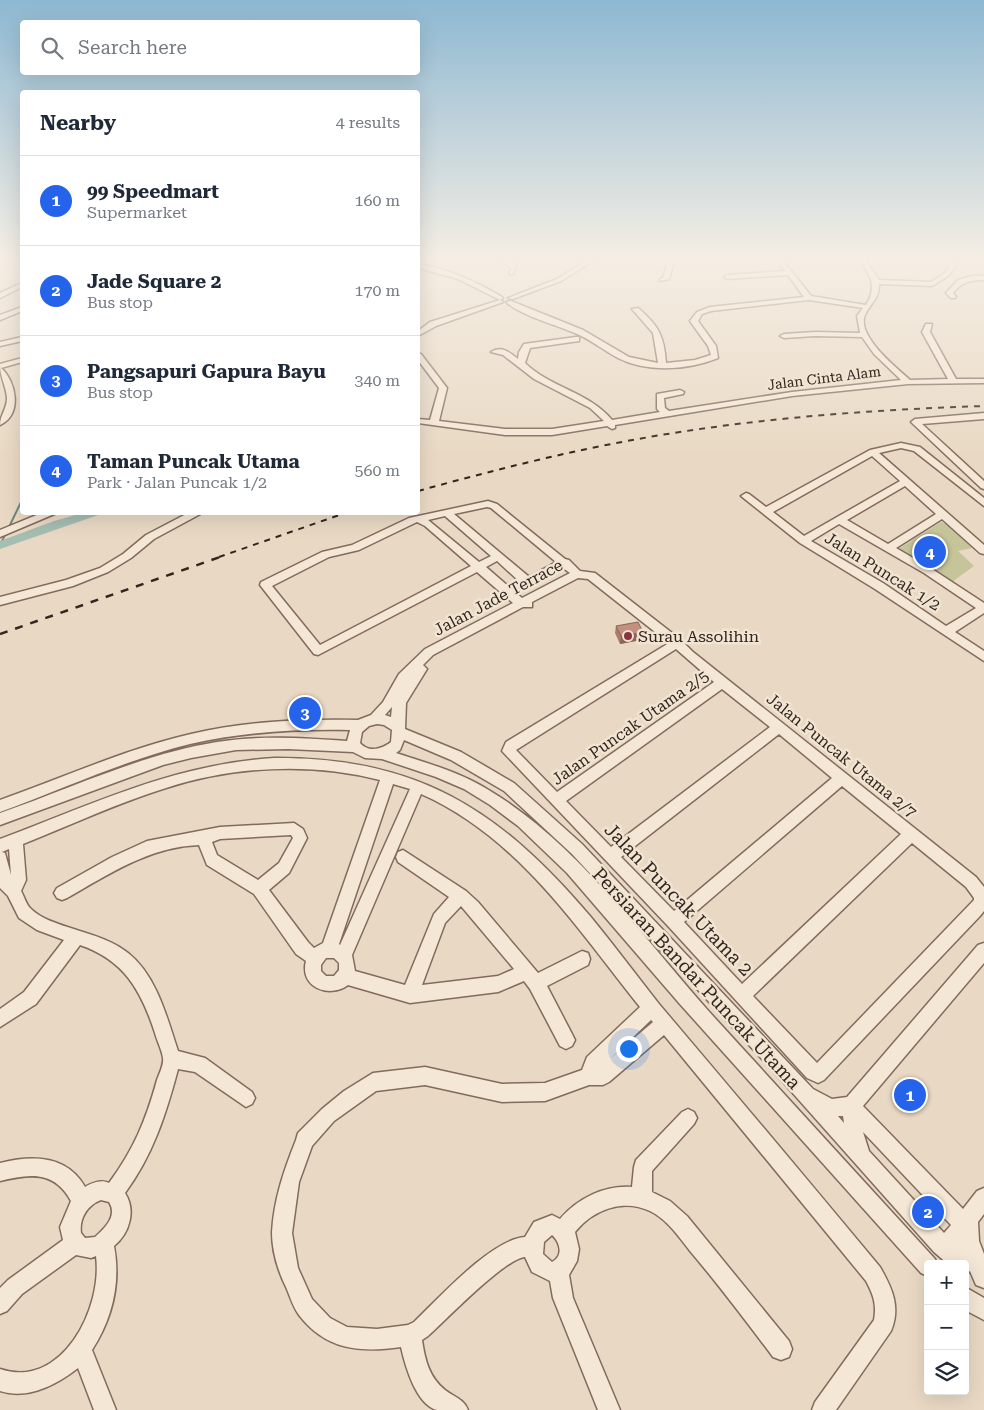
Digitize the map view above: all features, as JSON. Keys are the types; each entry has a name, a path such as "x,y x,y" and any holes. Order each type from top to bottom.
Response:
{"street":[{"path":"420,333 432,324"},
{"path":"558,324 582,333 628,360 662,364 704,362 715,356 715,348 697,329 695,324"},
{"path":"653,324 658,333 662,364"},
{"path":"860,324 863,335 908,382"},
{"path":"929,326 926,332 954,382"},
{"path":"784,336 814,334 863,335"},
{"path":"0,344 20,339"},
{"path":"521,364 523,352 527,346 576,340"},
{"path":"495,352 510,354 513,360 540,379 593,406 611,424"},
{"path":"420,359 442,388 434,423"},
{"path":"0,366 20,361"},
{"path":"0,370 7,380 11,396 11,406 5,418 0,422"},
{"name":"Jalan Cinta Alam","path":"420,421 505,432 543,432 656,418 668,414 792,394 908,382 984,381"},
{"path":"748,395 783,387 792,394"},
{"path":"668,414 661,409 660,396 680,392"},
{"path":"0,407 11,406"},
{"path":"984,416 915,422 984,486"},
{"name":"Jalan Cinta Alam","path":"420,426 511,437 554,436 611,424"},
{"path":"767,512 884,447 912,446 984,503"},
{"path":"873,452 984,551"},
{"path":"804,541 906,482"},
{"name":"Jalan Puncak 1/2","path":"746,496 804,541 879,586 984,657"},
{"path":"497,556 318,651 265,585 326,554 355,548 418,519 491,504 577,574"},
{"path":"447,513 521,577 529,581 564,562"},
{"path":"888,548 943,514"},
{"path":"0,534 47,515"},
{"path":"0,600 69,583 104,570 127,556 150,537 193,515"},
{"path":"418,519 429,524 478,567 518,608"},
{"path":"839,520 984,608 947,631"},
{"name":"Jalan Jade Terrace","path":"398,730 398,707 403,694 424,666 436,657 577,574 591,576 675,644"},
{"name":"Jalan Jade Terrace","path":"374,720 387,705 403,677 429,652 518,608 532,604 574,581 585,579 597,586 675,644"},
{"name":"Jalan Puncak Utama 2/7","path":"675,644 971,882 982,896 981,904 976,911 818,1074"},
{"name":"Jalan Puncak Utama 2","path":"675,644 511,746 509,748 510,753 611,856 814,1072 818,1074"},
{"name":"Jalan Puncak Utama 2/5","path":"556,800 724,682"},
{"path":"0,806 106,765 166,745 220,733 290,724 361,725 374,720 388,721 398,730 398,742 394,747 382,754 367,755 356,747 264,743 219,747 169,758 119,774 0,819"},
{"path":"356,747 354,736 361,725"},
{"path":"611,856 779,727"},
{"name":"Persiaran Bandar Puncak Utama","path":"398,730 456,756 488,773 535,810 612,885 780,1066 941,1246 960,1260"},
{"name":"Persiaran Bandar Puncak Utama","path":"382,754 444,774 476,788 529,826 598,894 684,996 924,1262"},
{"path":"0,846 146,787 226,768 295,762 338,766 418,786 479,821 522,854 564,897 652,1007 873,1274 882,1292 887,1309 884,1324 823,1410"},
{"path":"330,955 388,778"},
{"path":"673,921 842,778"},
{"path":"203,838 212,860 259,889 302,948 330,955 348,965 344,976 330,985 319,982 313,974 313,964 330,955 418,786"},
{"path":"62,893 117,862 147,848 220,833 294,829 298,832 300,838 284,868 259,889"},
{"path":"742,995 911,834"},
{"path":"13,891 19,880 16,840"},
{"path":"402,857 460,896 473,907 531,978 566,1040"},
{"path":"0,858 6,884 13,891 24,913 42,925 100,944 123,959 143,983 156,1008 172,1059 154,1123 129,1172 114,1192"},
{"path":"410,995 439,920 460,896"},
{"path":"0,1019 30,998 76,937"},
{"path":"780,1066 816,1101 831,1108 850,1106 984,951"},
{"path":"344,976 410,995 531,978 582,959"},
{"path":"589,1076 593,1063 652,1007"},
{"path":"532,1247 516,1248 494,1262 421,1329 410,1335 377,1340 345,1337 323,1325 305,1306 288,1269 282,1232 289,1182 305,1140 328,1115 350,1097 373,1082 424,1076 502,1093 545,1092 589,1076 603,1076 666,1023"},
{"path":"172,1059 199,1064 246,1098"},
{"path":"850,1106 854,1142 882,1181"},
{"path":"850,1106 958,1218 968,1222"},
{"path":"643,1198 641,1184 643,1167 688,1118"},
{"path":"0,1172 26,1166 48,1168 64,1174 76,1188 82,1202"},
{"path":"104,1190 114,1192 120,1199 122,1210 120,1222 104,1244 93,1248 83,1248 75,1243 71,1235 71,1224 75,1212 82,1202 92,1193 104,1190"},
{"path":"562,1231 572,1219 590,1204 610,1198 629,1196 643,1198 659,1205 679,1223 781,1349"},
{"path":"941,1246 948,1244 983,1202"},
{"path":"968,1222 969,1241 983,1279"},
{"path":"552,1225 562,1231 570,1245 568,1261 558,1271 552,1272 540,1267 533,1254 532,1247 541,1229 552,1225"},
{"path":"0,1304 15,1287 75,1243"},
{"path":"0,1380 14,1385 49,1375 67,1363 81,1349 101,1311 107,1266 104,1244"},
{"name":"Persiaran Bandar Puncak Utama","path":"969,1267 983,1279"},
{"path":"558,1271 563,1298 609,1410"},
{"path":"969,1300 984,1310"},
{"path":"410,1335 415,1365 428,1390 457,1410"},
{"path":"81,1349 105,1410"}],"green space":[{"path":"941,522 948,525 972,548 958,551 974,566 952,582 902,552 900,548"}],"building":[{"path":"638,622 643,632 621,636 616,626"}],"waterway":[{"path":"9,527 20,504"},
{"path":"0,545 58,524 90,515"},
{"path":"0,545 5,535"}],"railway":[{"path":"420,490 548,458 671,433 760,421 849,413 984,406"},
{"path":"219,557 339,515"},
{"path":"0,634 223,556"}],"place":[{"name":"Taman Puncak Utama","path":"930,552"},
{"name":"Surau Assolihin","path":"628,636"},
{"name":"Pangsapuri Gapura Bayu","path":"305,713"},
{"name":"99 Speedmart","path":"910,1095"},
{"name":"Jade Square 2","path":"928,1212"}]}
